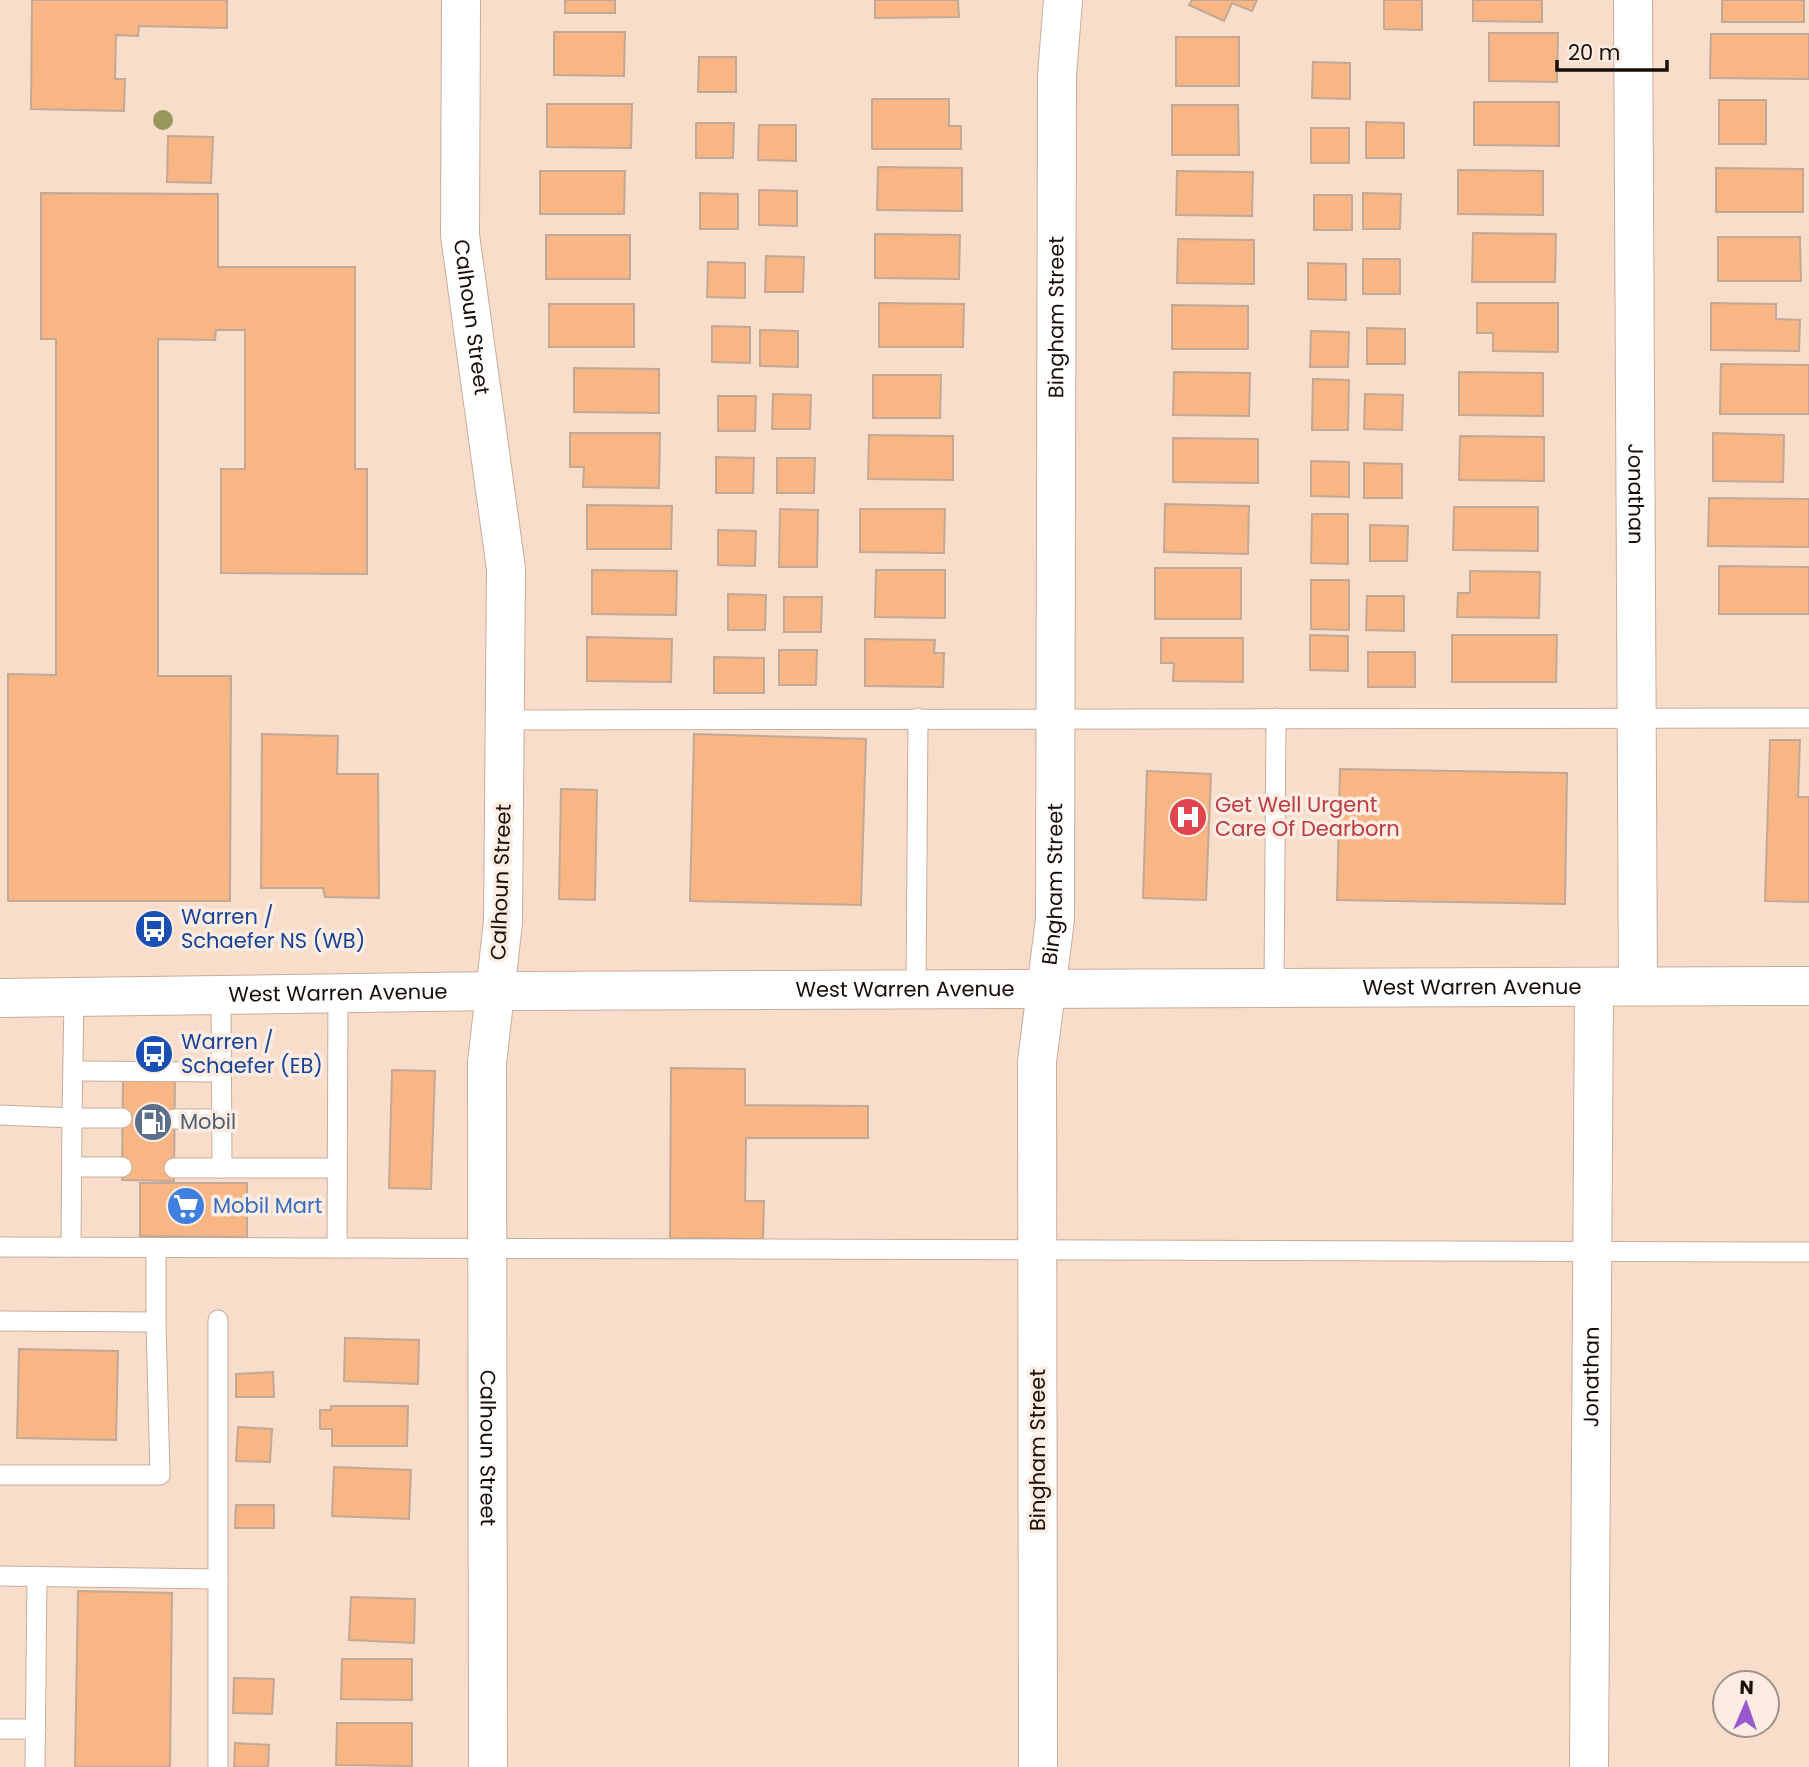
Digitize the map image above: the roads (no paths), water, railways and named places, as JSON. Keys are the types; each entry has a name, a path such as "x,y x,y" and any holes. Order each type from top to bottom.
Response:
{"street":[{"name":"Calhoun Street","path":"461,0 460,235 506,569 503,922 487,1063 488,1767"},
{"name":"Bingham Street","path":"1038,1767 1037,1062 1055,919 1057,90 1063,0"},
{"name":"Jonathan","path":"1633,0 1638,986"},
{"name":"West Warren Avenue","path":"0,998 495,991 1809,986"},
{"name":"Jonathan","path":"1589,1767 1594,987"}],"lane":[{"path":"916,991 918,718"},
{"path":"1274,989 1276,718"},
{"path":"505,720 1809,718"},
{"path":"337,1248 338,994"},
{"path":"221,995 222,1168"},
{"path":"71,1247 74,998"},
{"path":"73,1071 222,1072"},
{"path":"0,1115 122,1118"},
{"path":"174,1119 222,1119"},
{"path":"72,1167 122,1167"},
{"path":"174,1168 337,1168"},
{"path":"0,1247 1037,1252 1809,1252"},
{"path":"0,1475 160,1475 156,1248"},
{"path":"218,1320 218,1767"},
{"path":"0,1321 156,1322"},
{"path":"0,1576 218,1579"},
{"path":"35,1767 37,1576"},
{"path":"0,1729 36,1728"}],"place":[{"name":"Get Well Urgent Care Of Dearborn","path":"1188,817"},
{"name":"Warren / Schaefer NS (WB)","path":"154,929"},
{"name":"Warren / Schaefer (EB)","path":"154,1054"},
{"name":"Mobil","path":"153,1122"},
{"name":"Mobil Mart","path":"186,1206"}]}
